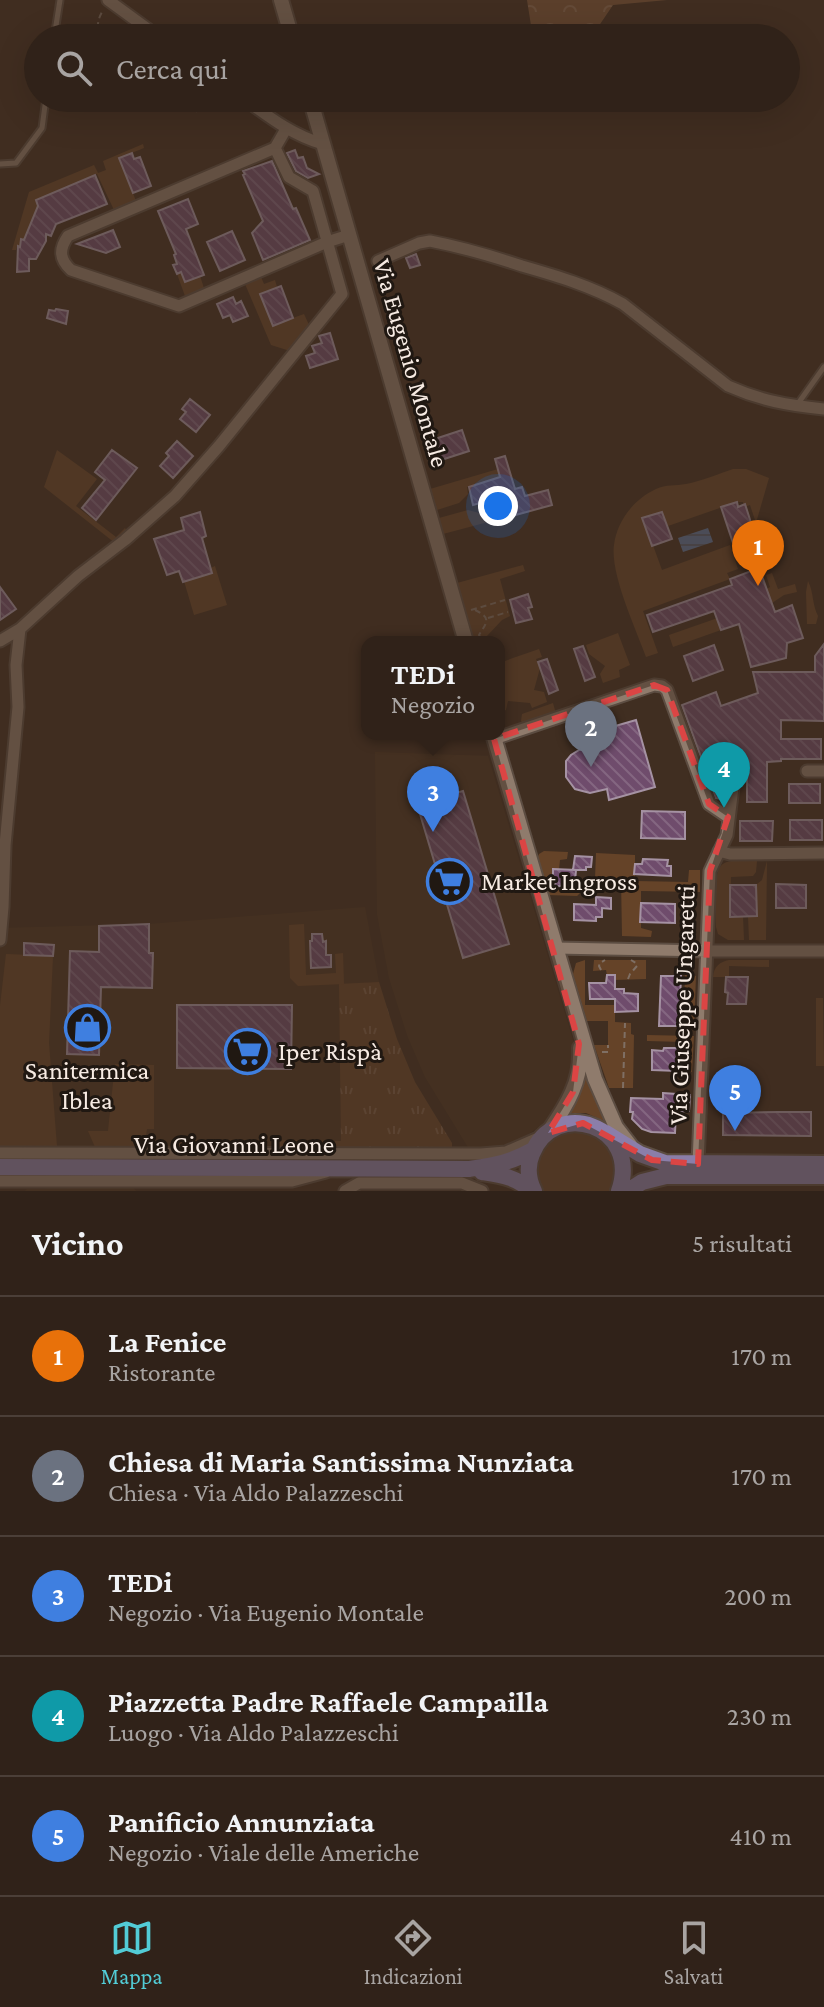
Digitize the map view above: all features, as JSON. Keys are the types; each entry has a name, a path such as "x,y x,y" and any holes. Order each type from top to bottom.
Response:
{"main road":[{"path":"281,0 288,24"},
{"name":"Via Eugenio Montale","path":"314,112 473,636"},
{"path":"495,740 577,1024 620,1142 624,1167 619,1191"},
{"path":"532,1191 529,1162 533,1150 567,1102 578,1074 577,1024"},
{"path":"546,1134 559,1126 583,1123 596,1127 652,1160 665,1163 824,1164"},
{"path":"469,1169 503,1164 533,1150"},
{"name":"Via Giovanni Leone","path":"0,1167 469,1169"},
{"path":"469,1169 509,1177 532,1191"},
{"path":"628,1191 642,1182 666,1176 824,1176"}],"street":[{"path":"109,1 141,24"},
{"path":"262,112 286,129 323,144"},
{"path":"286,129 275,148 68,236 62,244 60,255 63,263 71,270 179,306 349,235"},
{"path":"0,641 20,629 78,576 175,496 342,294 313,191 289,177 275,148"},
{"path":"378,261 430,241 578,283 623,304 728,386 775,403 824,409"},
{"path":"0,940 18,707 16,665 20,629"},
{"path":"505,733 654,685 662,686 667,690 709,804 728,817"},
{"path":"807,771 824,771"},
{"name":"Via Giuseppe Ungaretti","path":"698,1164 710,871 727,835 733,787"},
{"path":"719,851 730,854 824,853"},
{"path":"555,948 824,951"},
{"path":"0,1153 481,1154 506,1152 546,1134"},
{"path":"0,1181 292,1181 338,1168"},
{"path":"345,1191 359,1183 462,1183 482,1191"}],"lane":[{"path":"56,24 60,0"},
{"path":"0,164 16,163 42,128 44,112"},
{"path":"797,406 824,367"}],"path":[{"path":"98,24 109,1"},
{"path":"466,612 505,600"},
{"path":"474,610 486,618 478,636"},
{"path":"486,618 508,612"},
{"path":"601,970 600,963 606,960"},
{"path":"628,979 637,966 630,960"},
{"path":"684,1011 695,1011"},
{"path":"623,1088 625,1023"},
{"path":"625,1029 631,1029"},
{"path":"596,1052 608,1052 608,1045"}],"highlighted area":[{"path":"654,685 667,690 709,804 728,817 710,871 698,1164 652,1160 583,1123 548,1133 573,1092 579,1044 494,739"}],"shaded area":[{"path":"375,752 488,756 575,1053 569,1084 555,1111 519,1141 491,1148 469,1149 425,1077 407,1035 389,978 377,914"},
{"path":"365,907 379,982 339,985 341,1147 0,1147 0,928 149,924"},
{"path":"133,1187 136,1191 25,1191 27,1189"}],"green space":[{"path":"527,0 667,0 613,5 600,24 531,24"},
{"path":"143,144 144,148 119,158 136,201 114,210 97,174 36,200 43,219 34,215 20,247 12,250 29,192 94,165 98,173 106,170 103,161"},
{"path":"181,272 185,282 200,276 204,288 185,296 177,274"},
{"path":"261,277 264,284 275,280 277,287 260,294 273,325 304,314 310,327 290,351 271,345 245,284"},
{"path":"57,450 97,479 76,506 116,537 125,528 127,532 115,543 44,487"},
{"path":"498,469 507,501 497,504 489,481 467,487 468,494 459,503 437,510 430,489"},
{"path":"733,469 746,469 769,478 756,523 750,505 744,507 743,502 668,526 662,512 643,518 662,570 730,545 738,569 727,573 730,579 643,611 658,653 646,657 616,571 614,545 623,519 634,505 656,489 692,483"},
{"path":"468,510 487,515 492,521 443,534 439,518"},
{"path":"753,529 767,559 742,567 735,544 746,538 744,532"},
{"path":"523,565 525,571 500,579 510,616 487,636 473,636 457,583"},
{"path":"215,566 227,605 194,615 184,581"},
{"path":"772,573 778,589 795,584 797,592 784,595 772,603 766,575"},
{"path":"808,581 818,616 816,624 807,624"},
{"path":"732,613 720,625 721,630 673,647 669,635"},
{"path":"618,633 630,665 619,670 620,677 603,683 600,674 605,666 589,654 586,645"},
{"path":"539,649 542,657 536,659 540,668 534,690 544,692 547,702 532,708 530,703 508,701 505,710 505,661"},
{"path":"553,703 556,714 524,724 521,721 522,714"},
{"path":"544,851 568,852 567,859 560,860 559,870 553,870 555,889 582,891 577,896 548,895 537,859"},
{"path":"596,853 635,855 635,881 688,882 689,870 700,870 700,892 641,891 641,928 652,931 651,937 622,936 621,880 595,878"},
{"path":"757,861 753,876 731,877 730,916 743,916 744,940 728,940 718,934 716,927 718,872 723,864"},
{"path":"767,861 766,940 749,940 748,916 756,915 756,885 762,880"},
{"path":"304,924 306,975 336,973 335,954 343,953 344,984 298,986 290,978 289,925"},
{"path":"6,954 53,956 49,1043 57,1147 0,1147 0,1006"},
{"path":"585,960 585,1005 615,1005 615,1022 631,1023 631,1034 634,1035 633,1088 609,1088 594,1045 608,1045 608,1021 587,1021 573,974 576,963"},
{"path":"594,960 646,960 646,979 615,980 615,975 607,975 606,970 593,971"},
{"path":"729,960 769,960 769,967 729,966 729,977 713,977 718,965"},
{"path":"685,967 689,974 696,976 694,1027 684,1027"},
{"path":"379,982 415,1082 452,1143 452,1148 341,1147 339,984"},
{"path":"816,998 823,998 824,1066 816,1066"},
{"path":"647,1035 694,1036 692,1072 683,1071 684,1042 647,1041"},
{"path":"115,1064 154,1065 154,1129 147,1129 146,1135 140,1135 140,1147 95,1147 88,1131 108,1131"},
{"path":"587,1078 604,1121 586,1113 569,1113"},
{"path":"575,1131 595,1138 610,1151 616,1169 610,1191 541,1191 538,1188 536,1162 550,1140 562,1133"},
{"path":"174,1140 241,1140 236,1147 179,1147"},
{"path":"271,1140 341,1141 341,1147 275,1147"}],"water":[{"path":"708,528 713,542 683,552 678,538"}],"building":[{"path":"295,150 298,158 303,157 307,168 319,174 308,178 296,171 287,153"},
{"path":"132,153 134,159 140,157 151,186 133,193 119,158"},
{"path":"272,161 310,240 263,260 252,233 263,221 243,171"},
{"path":"95,175 107,204 56,224 51,236 46,234 46,241 36,259 29,259 29,271 17,272 18,246 21,239 24,240 38,206 36,200"},
{"path":"188,199 198,224 186,229 204,275 185,282 181,272 177,274 173,265 177,264 176,254 158,211"},
{"path":"113,230 120,247 106,253 77,244"},
{"path":"232,231 245,260 220,271 207,242"},
{"path":"416,254 420,265 410,268 406,258"},
{"path":"281,286 293,318 273,326 260,294"},
{"path":"233,297 236,304 241,301 248,316 233,322 230,315 223,318 217,304"},
{"path":"49,310 68,311 66,324 47,318"},
{"path":"330,333 338,359 310,368 306,356 315,353 312,346 322,343 319,336"},
{"path":"190,399 210,415 196,432 180,419 186,412 182,409"},
{"path":"462,430 469,451 435,462 431,450 438,448 435,439"},
{"path":"177,441 193,456 173,478 160,466"},
{"path":"112,450 137,468 96,520 82,508 105,480 95,472"},
{"path":"505,456 515,489 522,487 525,496 548,490 552,505 512,516 506,496 473,505 469,487 500,477 495,459"},
{"path":"737,502 738,507 745,504 753,529 744,532 746,538 733,543 721,507"},
{"path":"200,512 206,536 202,538 212,573 183,582 179,571 167,575 154,539 184,530 181,518"},
{"path":"662,512 672,539 652,546 642,518"},
{"path":"759,568 775,612 792,605 803,638 787,643 786,658 751,667 739,624 721,630 714,611 653,632 647,615 732,585 730,579"},
{"path":"0,587 16,609 0,620"},
{"path":"528,594 532,619 516,623 510,600"},
{"path":"824,644 824,721 781,720 781,739 821,739 821,759 767,762 767,802 747,802 747,762 730,763 723,799 716,798 682,705 716,692 721,706 758,693 753,672 815,672 815,656"},
{"path":"714,645 723,670 693,681 684,656"},
{"path":"583,646 595,677 585,681 574,649"},
{"path":"547,659 558,690 549,694 538,662"},
{"path":"636,720 655,787 609,800 607,789 590,793 575,789 566,777 566,761 571,755 584,747 594,746 591,733"},
{"path":"789,784 820,784 820,803 789,803"},
{"path":"463,791 509,944 463,958 417,804"},
{"path":"642,811 685,812 685,839 641,838"},
{"path":"790,820 822,820 822,840 790,840"},
{"path":"740,821 773,821 772,841 740,841"},
{"path":"575,856 592,857 591,867 573,870"},
{"path":"643,859 668,860 671,876 634,874 635,864 642,864"},
{"path":"553,869 576,870 572,887 555,886"},
{"path":"776,884 806,885 806,908 776,908"},
{"path":"730,885 756,885 757,916 730,917"},
{"path":"596,897 611,898 611,909 602,908 602,917 596,917 596,921 574,920 574,904 596,905"},
{"path":"641,903 675,904 675,923 640,922"},
{"path":"149,924 149,953 153,953 152,988 101,987 99,1055 67,1054 70,951 99,952 99,926"},
{"path":"312,934 322,934 323,942 326,941 326,955 331,955 331,967 311,968"},
{"path":"24,943 54,945 53,956 24,955"},
{"path":"607,975 615,975 615,989 638,994 638,1011 615,1012 615,999 590,999 589,983 606,983"},
{"path":"661,976 681,976 679,1026 659,1026"},
{"path":"726,977 748,977 746,1004 727,1004"},
{"path":"177,1005 292,1005 291,1069 177,1068"},
{"path":"664,1048 678,1048 678,1071 652,1070 652,1050 663,1051"},
{"path":"663,1093 690,1095 689,1111 676,1112 675,1133 651,1132 642,1129 632,1119 631,1098 663,1099"},
{"path":"811,1112 811,1136 723,1135 723,1113"}],"place":[{"name":"La Fenice","path":"758,586"},
{"name":"Chiesa di Maria Santissima Nunziata","path":"591,767"},
{"name":"Piazzetta Padre Raffaele Campailla","path":"724,808"},
{"name":"TEDi","path":"433,832"},
{"name":"Market Ingross","path":"450,881"},
{"name":"Sanitermica Iblea","path":"87,1027"},
{"name":"Iper Rispà","path":"247,1051"},
{"name":"Panificio Annunziata","path":"735,1131"}]}
